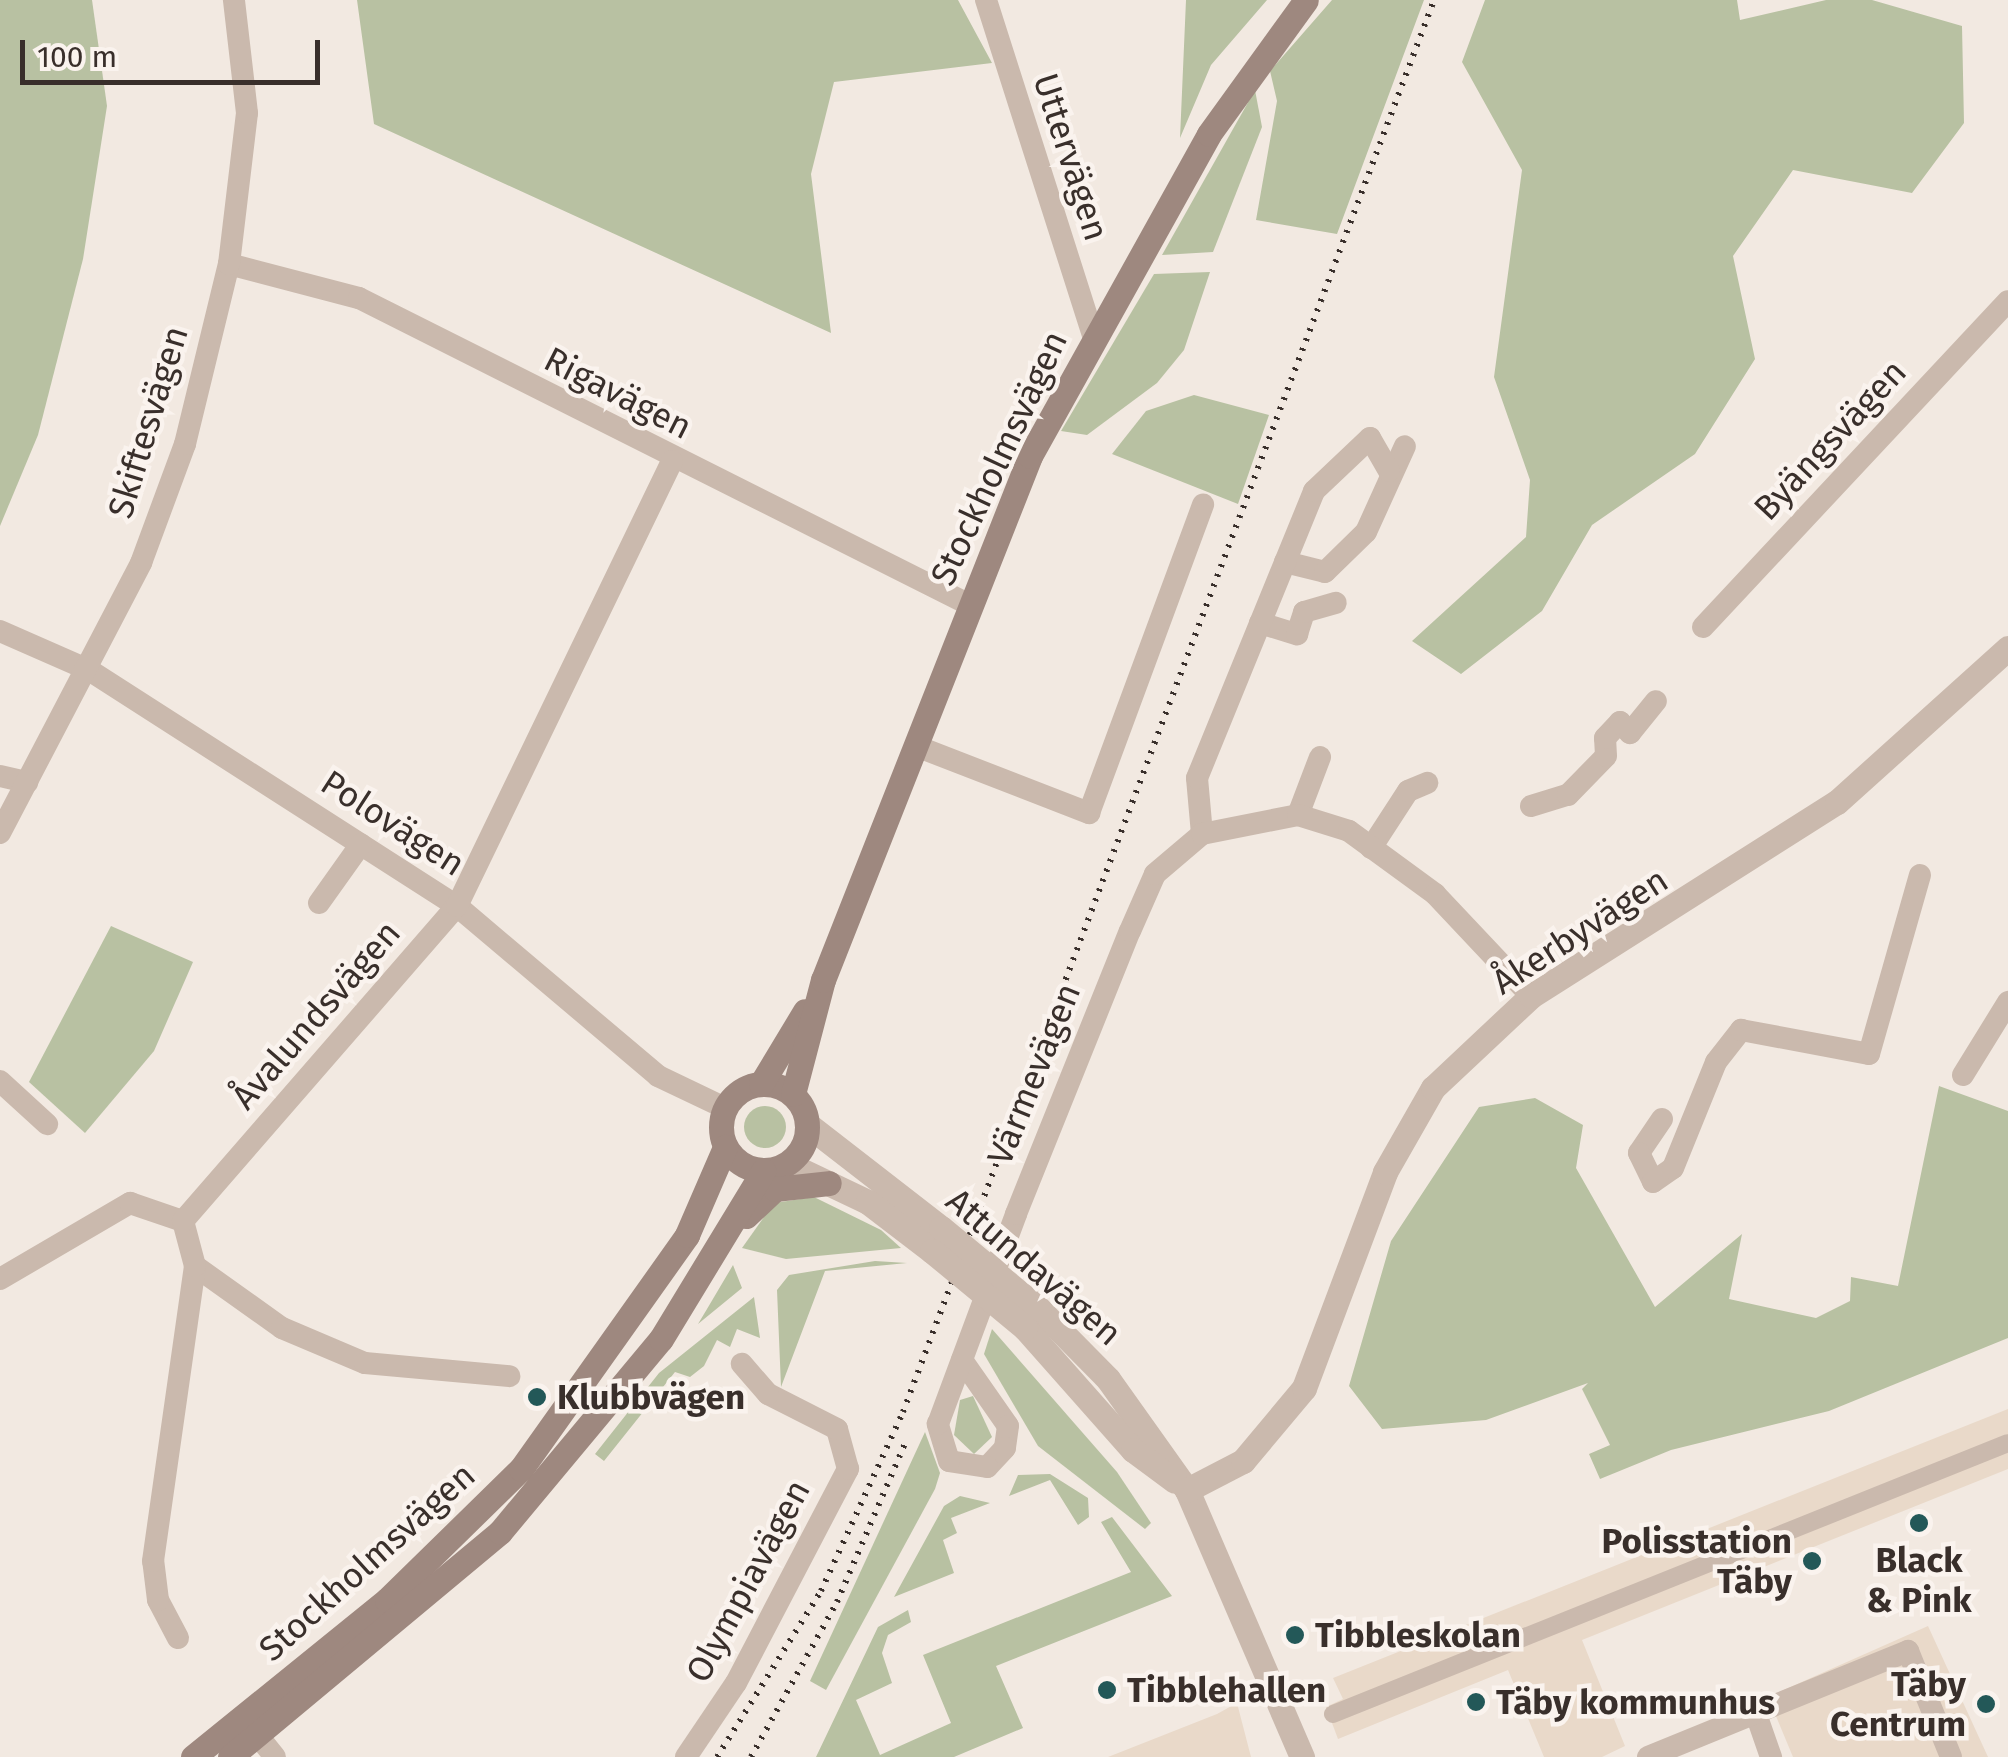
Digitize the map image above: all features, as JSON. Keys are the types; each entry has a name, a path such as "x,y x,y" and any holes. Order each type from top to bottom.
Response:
{"main road":[{"name":"Stockholmsvägen","path":"792,1094 823,980 968,604 1093,336 1249,70 1306,0"},
{"name":"Stockholmsvägen","path":"761,1084 823,980"},
{"path":"761,1084 792,1094 808,1125 788,1164 763,1172 725,1147 725,1108 761,1084"},
{"name":"Stockholmsvägen","path":"230,1757 250,1727 458,1536 521,1468 687,1235 725,1147"},
{"name":"Stockholmsvägen","path":"193,1757 250,1727 500,1532 690,1294 763,1172"},
{"path":"690,1294 763,1196 829,1183"}],"street":[{"name":"Skiftesvägen","path":"0,832 88,670 185,444 229,264 248,114 234,0"},
{"name":"Uttervägen","path":"986,0 1093,336"},
{"name":"Rigavägen","path":"229,264 359,298 672,460 968,604"},
{"name":"Byängsvägen","path":"1703,627 2008,302"},
{"path":"1202,834 1196,778 1314,491 1370,438 1389,471"},
{"path":"1260,622 1297,634 1318,571 1366,532 1389,471 1405,446"},
{"name":"Åvalundsvägen","path":"183,1220 457,906 672,460"},
{"path":"916,746 1090,813 1203,504"},
{"path":"1285,562 1318,571"},
{"path":"1304,612 1336,604"},
{"name":"Polovägen","path":"0,631 88,670 457,906 682,1090 725,1108"},
{"name":"Åkerbyvägen","path":"1187,1490 1243,1460 1304,1388 1404,1138 1433,1088 1531,996 1763,856 2008,648"},
{"path":"1531,806 1568,794 1606,756 1606,738 1620,722 1630,734 1656,701"},
{"path":"1320,758 1298,815 1371,848 1435,894 1531,996"},
{"path":"0,776 27,782"},
{"path":"1371,848 1408,791 1426,783"},
{"name":"Värmevägen","path":"962,1360 1155,874 1202,834 1298,815"},
{"path":"320,903 361,844"},
{"path":"1662,1119 1639,1153 1653,1182 1673,1168 1716,1062 1741,1030 1869,1054 1920,876"},
{"path":"1963,1075 2008,1002"},
{"path":"0,1081 47,1124"},
{"name":"Attundavägen","path":"808,1125 1032,1319 1133,1450 1187,1490"},
{"name":"Attundavägen","path":"788,1164 937,1240"},
{"path":"0,1279 130,1204 183,1220 195,1266 153,1561 158,1600 178,1638"},
{"path":"195,1266 282,1328 364,1363 509,1376"},
{"name":"Olympiavägen","path":"686,1757 736,1683 848,1469 838,1429 768,1394 742,1364"},
{"path":"1332,1714 2008,1444"},
{"path":"1187,1490 1302,1757"},
{"path":"1648,1757 1908,1651 1951,1757"},
{"path":"1756,1714 1771,1757"},
{"path":"250,1727 275,1757"}],"green space":[{"path":"0,0 92,0 107,106 83,259 38,435 0,526"},
{"path":"357,0 958,0 992,63 834,82 811,174 831,333 374,124"},
{"path":"1186,0 1267,0 1211,65 1180,138"},
{"path":"1332,0 1424,0 1337,234 1256,220 1277,101 1270,71"},
{"path":"1485,0 1737,0 1740,20 1826,0 1872,0 1962,26 1964,123 1912,193 1793,170 1733,256 1755,359 1695,454 1592,525 1542,611 1461,674 1412,641 1526,537 1530,480 1494,377 1522,170 1462,62"},
{"path":"1255,90 1262,127 1213,252 1162,255"},
{"path":"1210,272 1184,350 1157,383 1087,435 1061,431 1154,274"},
{"path":"1194,395 1269,415 1238,504 1112,454 1146,411"},
{"path":"111,926 193,962 154,1051 85,1133 29,1082"},
{"path":"1939,1086 2008,1111 2008,1338 1829,1411 1671,1450 1600,1479 1589,1454 1610,1445 1582,1389 1588,1383 1486,1420 1382,1429 1349,1386 1391,1241 1479,1107 1535,1098 1583,1125 1576,1168 1655,1307 1742,1234 1729,1299 1816,1318 1850,1301 1851,1277 1898,1286"},
{"path":"765,1106 780,1112 786,1127 780,1142 765,1148 750,1142 744,1127 750,1112"},
{"path":"814,1197 881,1230 901,1248 786,1259 742,1248 774,1203"},
{"path":"875,1261 907,1263 825,1271 781,1387 777,1290 789,1275"},
{"path":"733,1265 742,1288 698,1324 707,1309"},
{"path":"754,1297 760,1338 737,1329 730,1347 717,1340 704,1366 690,1377 675,1372 604,1461 595,1454 659,1373"},
{"path":"992,1329 1117,1472 1151,1523 1145,1529 1038,1446 984,1354"},
{"path":"973,1396 992,1437 974,1454 954,1435 960,1400"},
{"path":"925,1432 940,1473 935,1489 826,1690 810,1681"},
{"path":"1050,1474 1088,1498 1089,1517 1078,1525 1050,1480 1009,1496 1018,1475"},
{"path":"960,1496 990,1503 951,1518 957,1533 943,1540 954,1573 894,1597 944,1506"},
{"path":"1112,1517 1172,1596 996,1666 1023,1728 954,1757 816,1757 878,1627 908,1610 911,1622 888,1635 882,1653 892,1683 856,1700 880,1755 951,1723 923,1655 1131,1572 1101,1522"}],"shaded area":[{"path":"2008,1409 2008,1469 1582,1640 1625,1746 1602,1757 1544,1757 1508,1670 1338,1739 1326,1707 1343,1699 1333,1678"},
{"path":"1928,1626 1988,1757 1793,1757 1768,1697"},
{"path":"1237,1703 1251,1757 1108,1757 1217,1714"}],"railway":[{"path":"717,1757 821,1591 903,1412 1434,0"},
{"path":"751,1757 837,1602 907,1439"}],"place":[{"name":"Klubbvägen","path":"537,1397"},
{"name":"Black & Pink","path":"1919,1523"},
{"name":"Polisstation Täby","path":"1812,1561"},
{"name":"Tibbleskolan","path":"1295,1635"},
{"name":"Tibblehallen","path":"1107,1690"},
{"name":"Täby kommunhus","path":"1476,1702"},
{"name":"Täby Centrum","path":"1986,1704"}]}
